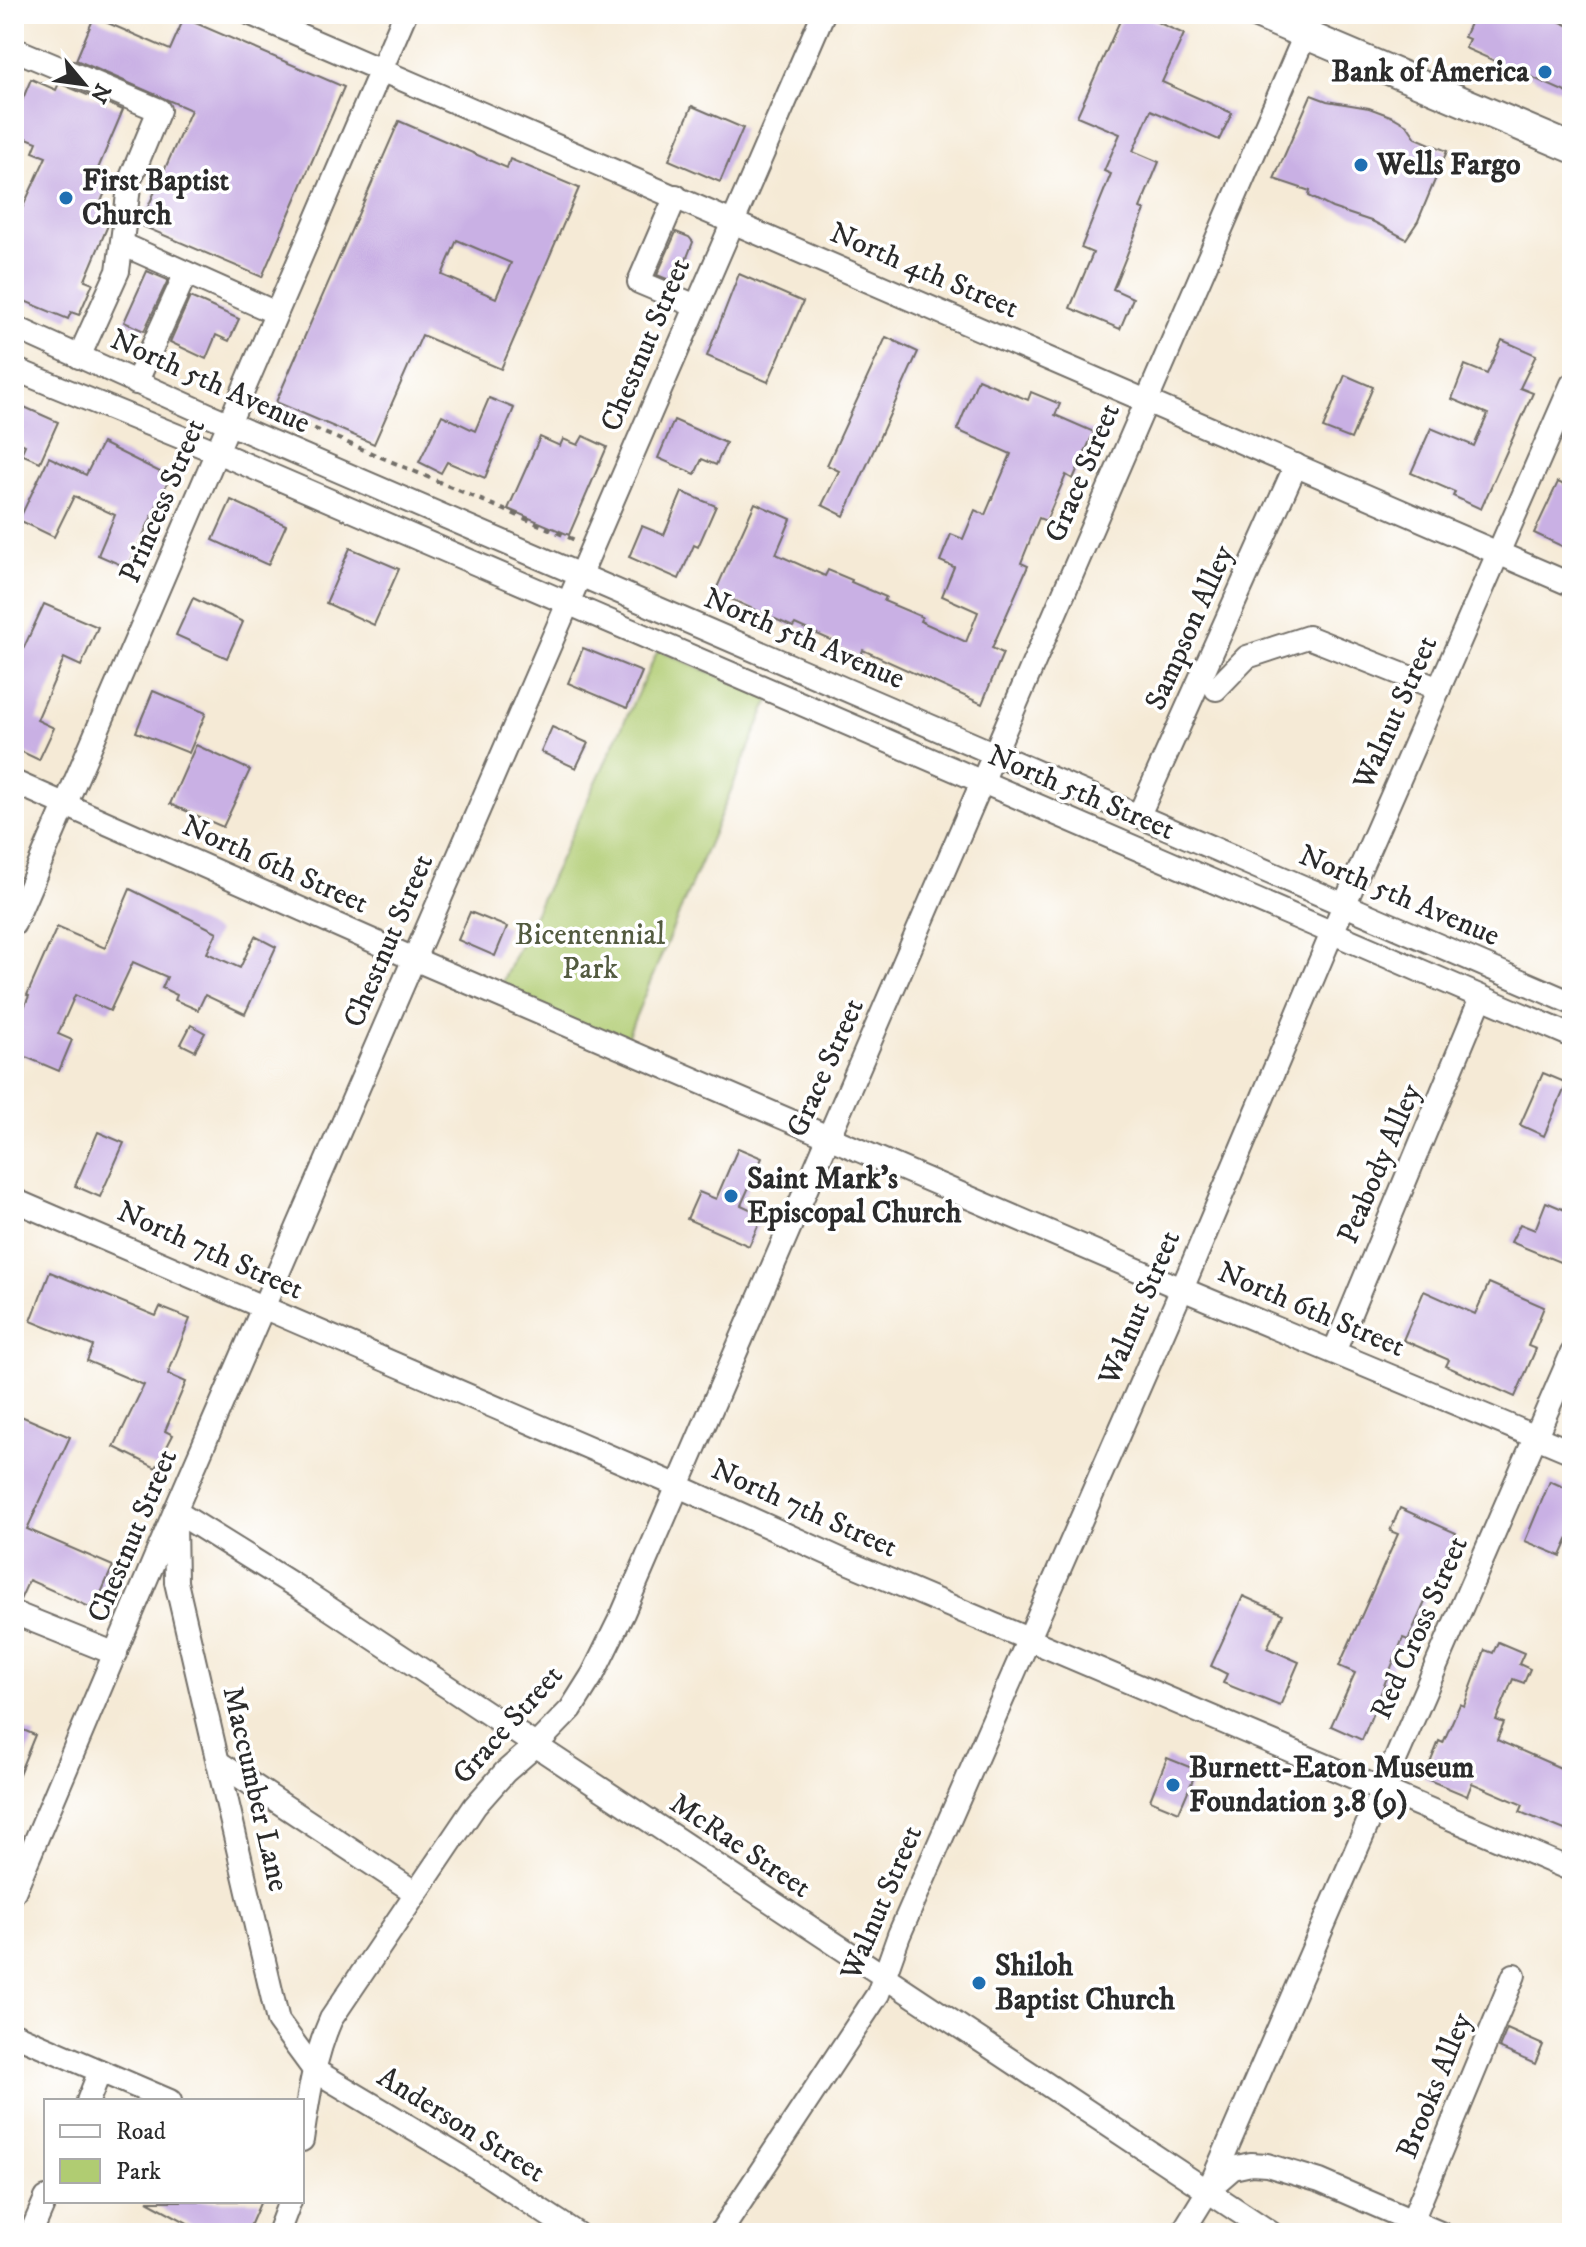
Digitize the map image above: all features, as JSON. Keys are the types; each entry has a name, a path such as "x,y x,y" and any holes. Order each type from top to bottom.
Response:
{"main road":[{"path":"1257,14 1310,24 1572,148"}],"street":[{"name":"North 4th Street","path":"251,14 1572,585"},
{"name":"Princess Street","path":"14,924 405,14"},
{"name":"Chestnut Street","path":"14,1892 175,1511 823,14"},
{"name":"Grace Street","path":"304,2128 321,2041 331,2019 475,1806 505,1772 571,1709 593,1674 623,1613 1310,24"},
{"path":"14,49 159,110 130,180 118,271 79,357"},
{"path":"676,196 639,282 696,306"},
{"path":"122,244 276,313"},
{"path":"136,383 186,273"},
{"name":"North 5th Avenue","path":"14,327 136,383 1572,1003"},
{"name":"North 5th Avenue","path":"14,369 217,452 568,603"},
{"name":"Walnut Street","path":"720,2233 878,1994 899,1935 1182,1289 1344,905 1572,384"},
{"name":"Sampson Alley","path":"1139,815 1296,465"},
{"name":"North 5th Street","path":"568,603 1572,1036"},
{"path":"1216,689 1247,657 1308,637 1439,689"},
{"name":"North 6th Street","path":"14,782 414,959 1182,1289 1572,1452"},
{"name":"Peabody Alley","path":"1334,1352 1481,998"},
{"name":"North 7th Street","path":"14,1200 676,1485 849,1563 1572,1870"},
{"name":"Red Cross Street","path":"1208,2191 1572,1353"},
{"name":"McRae Street","path":"175,1511 297,1587 1271,2233"},
{"name":"Maccumber Lane","path":"175,1511 176,1582 278,2021 314,2070"},
{"path":"14,1613 116,1654"},
{"path":"218,1762 416,1893"},
{"name":"Brooks Alley","path":"1412,2221 1514,1975"},
{"path":"14,2034 165,2099"},
{"name":"Anderson Street","path":"314,2070 460,2157 576,2233"},
{"path":"89,2099 100,2071"},
{"path":"1182,2233 1208,2191 1233,2168 1251,2164 1267,2165 1320,2181 1440,2233"},
{"path":"31,2233 44,2203"},
{"path":"278,2233 289,2203"}],"path":[{"path":"269,410 592,547"}],"green space":[{"name":"Bicentennial Park","path":"658,650 770,698 624,1044 498,991"}],"building":[{"path":"1123,14 1139,14 1184,34 1162,82 1232,113 1219,140 1151,110 1133,151 1159,162 1140,208 1145,210 1113,289 1133,298 1120,329 1070,308 1093,253 1081,248 1111,174 1104,171 1120,134 1077,116"},
{"name":"Bank of America","path":"1474,14 1543,14 1572,27 1572,95 1465,48 1469,39 1464,37"},
{"path":"94,17 170,50 184,18 344,87 262,277 140,225 191,110 76,60"},
{"name":"First Baptist Church","path":"31,79 56,90 59,83 123,110 97,171 111,178 100,204 112,209 111,218 85,280 93,283 79,315 71,312 68,319 17,298 21,287 14,284 14,211 20,213 46,157 33,152 37,142 14,133 14,120"},
{"name":"Wells Fargo","path":"1311,95 1369,108 1393,117 1407,125 1416,138 1447,151 1418,221 1406,239 1374,222 1332,208 1309,196 1310,191 1274,179"},
{"path":"692,106 743,128 720,182 669,160"},
{"path":"399,121 507,168 510,159 579,188 501,369 422,335 374,444 276,402","holes":["457,240 511,263 496,298 442,275"]},
{"path":"676,232 693,242 677,283 657,275"},
{"path":"147,271 168,280 144,331 124,322"},
{"path":"739,274 803,302 768,382 707,356"},
{"path":"190,297 239,319 229,341 216,335 206,359 170,342"},
{"path":"886,337 918,352 844,516 822,505 839,471 827,465"},
{"path":"1502,340 1536,355 1520,388 1533,393 1481,509 1453,496 1455,492 1411,473 1431,428 1474,446 1488,414 1452,399 1465,365 1487,374"},
{"path":"1345,375 1373,387 1351,439 1323,428"},
{"path":"978,379 1028,400 1031,392 1060,404 1055,415 1094,432 1073,479 1066,475 1046,521 1039,518 1021,563 1028,566 992,648 1003,653 982,704 863,650 860,657 795,624 793,627 715,592 755,503 791,519 776,554 825,576 828,570 852,580 886,597 884,601 922,617 920,621 966,642 978,612 942,596 954,567 940,561 951,534 963,539 975,510 985,515 1011,454 957,430"},
{"path":"489,398 514,408 485,478 447,462 441,473 419,462 442,415 475,431"},
{"path":"22,406 58,422 40,462 21,454 25,445 14,440 14,425"},
{"path":"674,420 726,443 716,465 702,459 695,474 658,458"},
{"path":"583,436 607,447 569,535 508,509 540,437 560,446 563,439 578,445"},
{"path":"102,443 170,477 128,568 98,555 115,515 74,496 54,537 19,520 49,457 86,475"},
{"path":"1558,482 1572,489 1572,551 1534,533"},
{"path":"682,492 716,506 698,547 694,545 679,579 629,557 642,526 664,535"},
{"path":"231,500 286,525 268,565 213,540"},
{"path":"350,548 399,569 374,625 326,603"},
{"path":"193,598 243,622 227,658 176,635"},
{"path":"44,604 98,627 81,666 64,658 37,720 54,728 39,760 14,748 14,653 20,656"},
{"path":"583,648 642,672 627,708 568,683"},
{"path":"153,691 206,713 189,753 136,732"},
{"path":"552,727 588,743 576,768 541,752"},
{"path":"196,745 250,770 223,827 170,804"},
{"path":"130,889 217,932 207,953 240,968 255,936 276,947 245,1014 205,995 198,1010 175,1000 177,995 162,988 167,977 133,962 110,1011 75,995 58,1034 72,1040 59,1071 14,1052 14,1031 57,927 105,948"},
{"path":"470,912 507,927 495,956 458,940"},
{"path":"191,1025 205,1033 195,1051 181,1044"},
{"path":"1543,1073 1567,1083 1544,1136 1520,1125"},
{"path":"98,1132 124,1143 100,1197 75,1186"},
{"name":"Saint Mark's Episcopal Church","path":"738,1148 762,1158 741,1205 763,1215 749,1246 687,1219 699,1192 716,1199"},
{"path":"1546,1202 1572,1213 1572,1254 1567,1265 1511,1242 1520,1224 1535,1230"},
{"path":"50,1272 156,1316 160,1307 190,1319 168,1374 186,1382 165,1431 173,1435 156,1468 114,1447 144,1385 87,1361 93,1346 31,1321"},
{"path":"1489,1283 1544,1307 1528,1346 1536,1349 1515,1397 1446,1366 1449,1360 1403,1340 1424,1291 1475,1314"},
{"path":"14,1413 70,1437 27,1529 113,1566 94,1609 29,1580 20,1600 14,1599"},
{"path":"1550,1481 1572,1491 1572,1531 1561,1556 1525,1541"},
{"path":"1400,1508 1456,1533 1408,1640 1403,1638 1362,1740 1331,1726 1355,1673 1339,1666 1398,1534 1390,1531"},
{"path":"1243,1596 1283,1614 1267,1648 1299,1662 1280,1706 1223,1683 1227,1674 1211,1666"},
{"path":"1498,1642 1524,1653 1519,1664 1530,1669 1524,1683 1513,1679 1496,1720 1504,1723 1497,1740 1572,1773 1572,1833 1520,1812 1523,1805 1472,1783 1467,1796 1424,1778 1439,1741 1443,1743 1460,1704 1464,1706 1485,1650 1493,1653"},
{"path":"14,1726 35,1735 14,1786"},
{"name":"Burnett-Eaton Museum Foundation 3.8 (9)","path":"1167,1758 1197,1770 1179,1812 1150,1800"},
{"path":"1507,2029 1543,2045 1535,2064 1499,2048"},
{"path":"151,2203 260,2203 247,2233 218,2233 206,2228 204,2232"}],"place":[{"name":"Bank of America","path":"1545,72"},
{"name":"Wells Fargo","path":"1361,165"},
{"name":"First Baptist Church","path":"66,198"},
{"name":"Saint Mark's Episcopal Church","path":"731,1196"},
{"name":"Burnett-Eaton Museum Foundation 3.8 (9)","path":"1173,1785"},
{"name":"Shiloh Baptist Church","path":"979,1983"}]}
